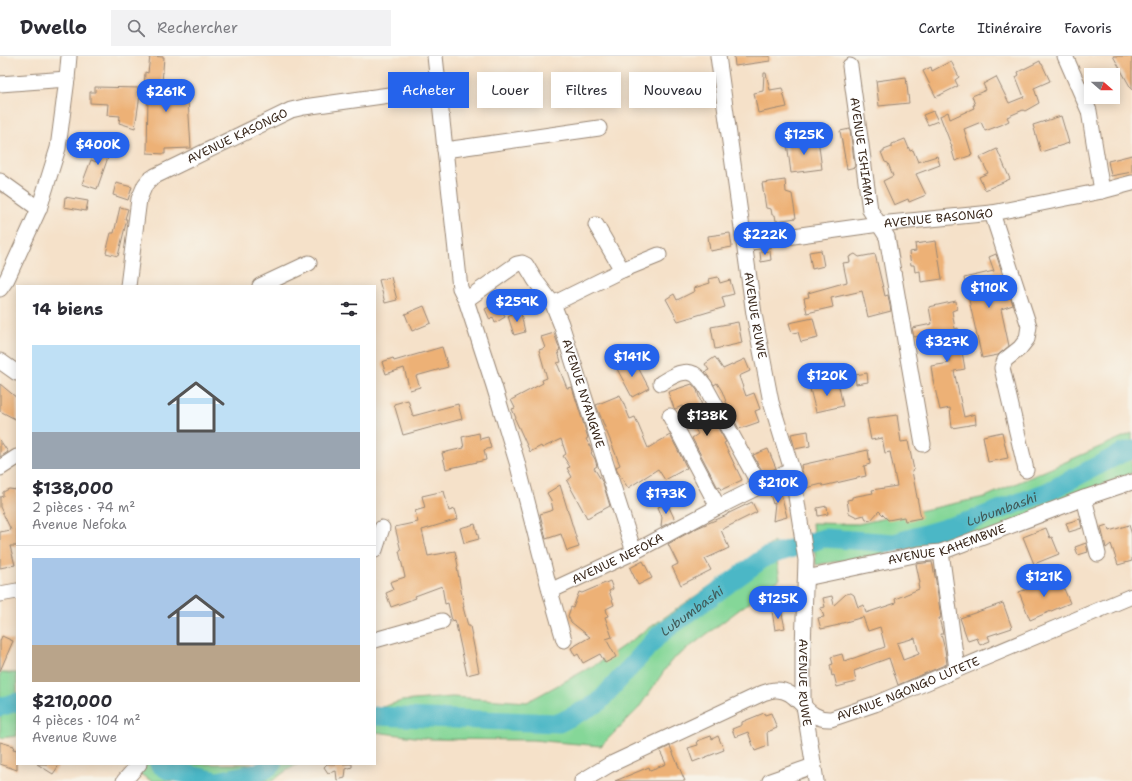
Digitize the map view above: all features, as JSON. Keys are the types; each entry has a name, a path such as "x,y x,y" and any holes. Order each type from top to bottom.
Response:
{"street":[{"path":"0,289 7,279 39,209 58,148 69,56"},
{"path":"435,56 436,72"},
{"name":"AVENUE RUWE","path":"718,56 754,314 771,402 792,470 801,523 806,560 803,699 816,781"},
{"path":"1065,56 1089,111 1102,191"},
{"name":"AVENUE TSHIAMA","path":"850,66 870,210 887,237 923,444"},
{"path":"0,84 67,79"},
{"name":"AVENUE KASONGO","path":"128,285 139,199 145,185 155,176 291,110 388,95"},
{"path":"440,108 460,288 466,300 517,462 564,640"},
{"path":"445,150 599,128"},
{"path":"0,181 39,209"},
{"name":"AVENUE BASONGO","path":"744,243 878,224 992,213 1102,191 1132,183"},
{"path":"992,213 1028,326 1027,339 1020,348 1005,360 1002,368 1026,470"},
{"path":"596,225 622,270"},
{"path":"553,304 622,270 659,255"},
{"path":"262,285 309,263"},
{"name":"AVENUE NYANGWE","path":"466,300 517,264 522,263 526,265 553,304 561,324 634,552"},
{"path":"0,360 16,372"},
{"path":"661,383 681,373 687,372 695,374 705,386 760,486"},
{"path":"670,416 718,507"},
{"path":"0,468 16,458"},
{"name":"AVENUE NEFOKA","path":"550,591 634,552 718,507 792,470"},
{"name":"AVENUE KAHEMBWE","path":"806,578 919,554 941,552 1010,525 1132,482"},
{"path":"1084,498 1098,554"},
{"path":"376,547 382,528"},
{"path":"941,552 957,669"},
{"path":"0,594 16,591"},
{"name":"AVENUE NGONGO LUTETE","path":"582,781 609,765 763,693 775,690 792,694 804,708 817,717 831,719 875,704 1132,596"},
{"path":"376,640 442,621"},
{"path":"770,781 814,766"}],"green space":[{"path":"1132,433 1132,473 1098,486 1006,532 816,565 812,523 858,524 985,497"},
{"path":"774,542 780,579 671,661 638,709 601,746 533,740 431,739 376,732 376,709 402,701 452,697 527,702 600,662"},
{"path":"0,673 16,673 16,736 0,738"},
{"path":"125,765 296,765 272,781 152,781"}],"building":[{"path":"150,56 164,57 161,96 188,89 191,99 188,100 191,148 165,149 165,154 147,153 148,95 144,94 145,72 148,73"},
{"path":"734,56 770,56 770,61 735,66"},
{"path":"1113,56 1132,56 1132,90 1120,68"},
{"path":"951,61 959,77 955,80 958,86 936,97 923,71 931,67 932,71"},
{"path":"1040,61 1050,81 1034,88 1039,103 1025,111 1023,110 1007,117 1009,121 985,131 981,122 964,129 972,155 955,161 952,147 940,116 948,112 950,119 974,108 973,105 975,105 972,96 986,90 983,84 996,77 1009,103 1024,97 1016,77 1019,75 1018,72"},
{"path":"764,73 766,73 770,90 782,88 787,107 758,113 754,93 763,91"},
{"path":"906,77 909,103 879,106 876,81"},
{"path":"95,87 141,88 135,128 119,123 120,116 107,115 108,104 90,103 90,92 95,92"},
{"path":"933,111 938,121 928,125 923,115"},
{"path":"1061,116 1069,143 1041,152 1033,125"},
{"path":"850,129 855,167 847,169 840,131"},
{"path":"818,139 822,169 791,173 787,143"},
{"path":"905,139 910,151 913,150 918,162 937,156 940,165 916,174 926,195 909,202 908,199 894,205 883,181 893,176 888,163 885,162 881,152 884,152 884,150 892,147 892,144"},
{"path":"102,140 113,143 97,189 82,184 91,160 97,162"},
{"path":"997,149 1010,179 985,190 979,177 988,173 980,157"},
{"path":"1132,155 1132,172 1111,176 1108,161"},
{"path":"785,180 786,192 792,194 796,218 776,221 775,215 772,215 771,209 766,208 762,183"},
{"path":"116,183 132,187 128,200 113,195"},
{"path":"65,197 88,201 86,211 64,207"},
{"path":"120,207 128,209 118,256 106,253 111,233 114,233"},
{"path":"730,233 732,247 710,251 708,236"},
{"path":"936,241 942,279 921,282 920,271 915,272 914,265 911,265 909,252 916,251 915,244"},
{"path":"821,250 824,266 812,269 809,252"},
{"path":"770,251 771,260 761,262 760,252"},
{"path":"855,254 859,257 875,254 885,296 888,295 891,311 868,317 862,291 831,298 833,307 807,313 804,298 809,297 808,293 847,282 843,263 850,262 849,257"},
{"path":"996,254 1013,305 1001,309 1009,346 998,355 982,358 964,278 994,271 989,257"},
{"path":"391,277 397,300 385,303 379,280"},
{"path":"718,277 720,283 730,280 734,294 722,297 725,307 678,321 666,299 674,294 677,300 695,291 694,288 710,283 709,279"},
{"path":"956,301 957,309 952,311 955,329 958,328 965,369 954,371 964,417 975,414 976,424 952,428 950,408 940,410 931,366 950,363 944,331 914,337 912,328 932,324 929,307"},
{"path":"498,303 498,306 501,306 505,317 495,323 493,317 490,320 485,309"},
{"path":"424,306 431,323 412,331 405,314"},
{"path":"520,309 525,332 514,335 508,316"},
{"path":"813,318 818,338 801,342 798,332 792,333 789,323"},
{"path":"738,322 742,343 715,349 711,327"},
{"path":"554,333 560,350 558,351 561,362 557,363 567,388 572,387 588,438 586,439 591,448 591,453 597,466 594,468 603,483 610,506 587,518 567,481 572,477 567,468 570,467 563,456 566,454 561,439 542,448 541,446 530,452 512,409 515,408 511,400 543,383 542,380 547,378 539,350 545,348 541,337"},
{"path":"442,347 448,367 416,376 420,387 410,390 404,368 386,374 382,362 393,358 394,361"},
{"path":"715,357 723,369 745,359 750,371 739,376 746,396 754,393 760,409 755,411 759,422 739,429 731,415 722,391 717,383 714,385 705,372 709,370 705,364"},
{"path":"633,358 649,388 632,397 616,367"},
{"path":"867,373 868,382 856,384 855,375"},
{"path":"838,382 843,406 816,412 810,389"},
{"path":"0,384 16,397 16,419 0,411"},
{"path":"692,384 697,390 703,409 706,407 726,442 724,443 742,480 721,490 720,487 718,488 692,438 698,434 682,406 675,409 674,408 668,392"},
{"path":"620,395 630,419 635,417 648,448 670,435 687,468 665,480 658,469 628,488 617,471 616,467 620,465 596,405"},
{"path":"408,400 413,416 458,404 462,419 403,435 394,404"},
{"path":"897,415 901,442 908,441 921,518 905,521 904,517 888,520 879,511 871,520 866,519 864,515 857,517 849,513 847,500 852,499 852,497 873,493 872,490 897,486 890,452 885,453 882,438 871,440 867,419"},
{"path":"808,431 810,446 795,449 791,434"},
{"path":"1002,432 1008,458 988,462 983,436"},
{"path":"479,433 480,439 488,437 491,448 484,450 486,460 446,469 442,453 464,448 462,437"},
{"path":"0,440 8,452 0,457"},
{"path":"768,449 776,468 764,474 753,455"},
{"path":"868,450 870,464 864,466 866,476 823,486 822,484 806,488 801,465"},
{"path":"560,485 579,547 567,551 561,534 546,539 540,514 553,510 551,500 547,493"},
{"path":"779,486 787,517 773,521 775,503 773,504 769,491"},
{"path":"9,489 16,490 16,546 10,546 15,565 0,568 0,532 11,530 0,507 0,497 3,496 3,492"},
{"path":"444,491 449,511 455,509 458,519 422,530 428,556 455,551 463,607 468,626 470,626 479,672 467,675 455,620 452,621 448,603 445,604 442,586 391,607 386,593 393,590 390,582 405,577 395,527 418,522 415,511 425,508 422,496"},
{"path":"752,502 757,512 721,530 729,548 705,559 711,570 681,585 672,567 678,564 668,544 697,528"},
{"path":"667,503 675,520 661,527 662,517 658,507"},
{"path":"827,506 828,514 818,516 817,508"},
{"path":"1080,519 1082,528 1069,532 1066,523"},
{"path":"475,524 479,539 464,543 460,528"},
{"path":"1107,525 1109,531 1129,525 1132,535 1132,561 1118,565 1111,544 1106,548 1101,527"},
{"path":"1046,528 1050,538 1052,537 1059,554 1034,564 1023,537"},
{"path":"1086,543 1088,552 1078,555 1075,547"},
{"path":"643,561 652,578 638,585 630,568"},
{"path":"932,562 941,618 939,618 943,634 941,634 947,664 898,685 889,658 854,671 856,682 837,687 834,675 832,676 830,665 833,664 831,657 842,654 844,661 885,647 880,627 868,631 863,617 821,629 818,618 824,617 821,608 825,607 823,598 832,596 834,605 846,594 851,593 854,595 858,607 864,605 866,613 896,603 895,599 919,589 918,584 920,583 916,564","holes":["915,638 919,654 903,660 897,643"]},
{"path":"1059,577 1070,603 1030,620 1019,592"},
{"path":"610,581 613,589 609,591 614,605 606,609 608,616 605,617 612,637 606,639 616,657 605,663 600,654 583,663 578,654 575,656 571,648 590,637 571,622 568,616 571,607 573,608 579,592 582,593"},
{"path":"1003,603 1012,628 988,636 990,641 980,645 977,638 968,641 960,618"},
{"path":"781,609 785,628 775,630 772,611"},
{"path":"2,636 13,641 0,671 0,641"},
{"path":"764,713 765,715 771,713 777,728 767,732 768,746 755,751 748,732 735,737 732,729 742,725 742,722"},
{"path":"711,736 712,739 718,736 724,750 693,762 688,748 698,745 697,741"},
{"path":"0,742 14,746 13,749 16,750 17,770 0,764"},
{"path":"670,746 685,781 615,781 649,767 650,770 666,764 660,751"},
{"path":"39,765 59,765 53,774"},
{"path":"326,765 352,765 352,767 346,769 345,778 337,780 336,771 328,773 324,767"}],"waterway":[{"name":"Lubumbashi","path":"376,716 559,723 598,703 660,634 765,557 824,538 894,543 975,519 1047,492 1122,453 1132,450"},
{"name":"Lubumbashi","path":"0,707 16,702"},
{"name":"Lubumbashi","path":"160,765 168,770 217,781"},
{"name":"Lubumbashi","path":"218,781 263,771 272,765"}]}
